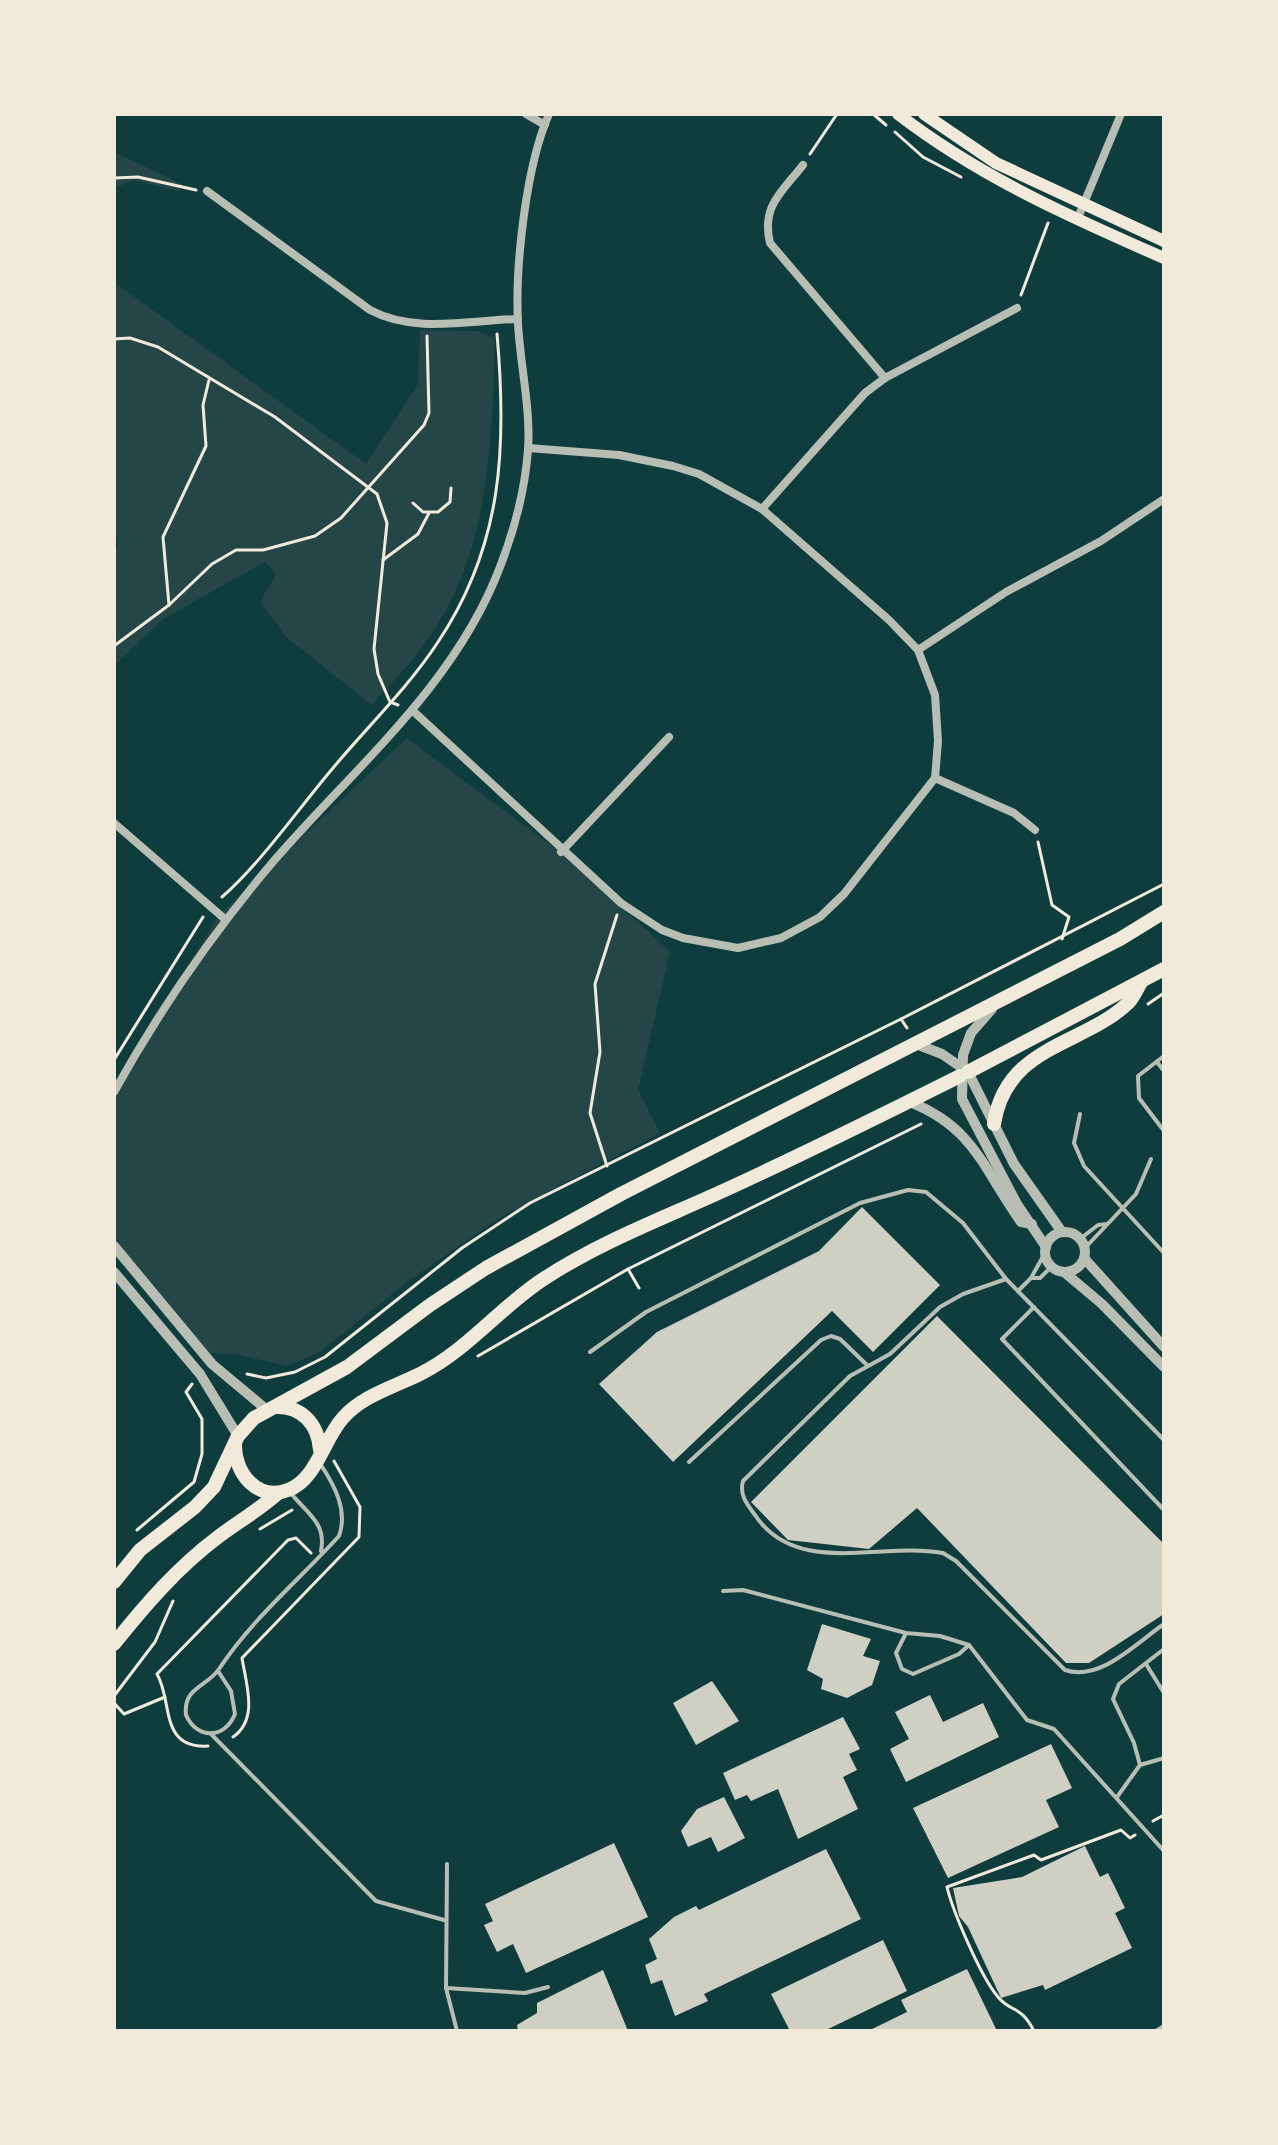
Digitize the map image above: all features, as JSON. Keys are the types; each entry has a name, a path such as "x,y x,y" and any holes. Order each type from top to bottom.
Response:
{"main road":[{"path":"898,114 973,167 1077,220 1164,258"},
{"path":"924,114 996,163 1164,241"},
{"path":"114,1582 140,1550 195,1507 214,1487 237,1440 271,1409 347,1367 430,1305 497,1262 621,1194 916,1044 1164,912"},
{"path":"114,1644 169,1580 218,1537 306,1478 344,1417 356,1406 443,1361 524,1293 589,1251 811,1151 1164,969"},
{"path":"994,1124 997,1106 1009,1086 1036,1057 1128,1003 1141,982"},
{"path":"271,1409 297,1410 307,1417 317,1433 319,1454"},
{"path":"237,1440 242,1475 259,1489 283,1492"}],"street":[{"path":"526,114 545,125"},
{"path":"114,1092 143,1039 226,920 273,862 412,710 453,658 489,596 512,533 528,448 518,319 525,213 549,114"},
{"path":"1077,220 1121,114"},
{"path":"803,165 766,217 770,243 885,378"},
{"path":"207,191 370,310 402,323 518,319"},
{"path":"762,509 848,410 885,378 1017,308"},
{"path":"412,710 561,852 621,903 662,930 683,938 738,948 781,938 820,917 844,894 935,778 938,716 929,674 918,650 889,620 762,509 699,474 648,460 528,448"},
{"path":"918,650 1006,592 1162,504"},
{"path":"561,852 669,737"},
{"path":"935,778 1014,813 1035,830"},
{"path":"114,823 226,920"},
{"path":"1004,998 971,1033 964,1072 965,1105 1032,1224 1051,1267 1064,1272 1102,1304 1164,1367"},
{"path":"916,1044 942,1054 964,1072 1014,1164 1062,1232 1083,1249 1164,1347"},
{"path":"910,1102 955,1126 973,1147 1021,1222 1032,1224"},
{"path":"1045,1250 1052,1237 1062,1232"},
{"path":"114,1246 212,1364 271,1409"},
{"path":"1064,1272 1076,1268 1083,1249"},
{"path":"114,1272 200,1374 237,1440"}],"lane":[{"path":"1164,1056 1138,1076 1139,1098 1164,1131"},
{"path":"1157,1062 1164,1071"},
{"path":"1080,1114 1074,1143 1076,1153 1122,1211 1164,1253"},
{"path":"1083,1249 1136,1194 1151,1159"},
{"path":"590,1352 646,1312 860,1203 908,1190 926,1192 946,1205 1006,1279 1164,1440"},
{"path":"1083,1249 1098,1225 1107,1224"},
{"path":"1018,1291 1031,1278 1045,1250"},
{"path":"1031,1278 1040,1278 1051,1267"},
{"path":"1006,1279 993,1281 940,1307 890,1354 850,1376 743,1481 744,1499 771,1535 788,1545 814,1550 943,1553 956,1561 1065,1670 1077,1674 1091,1673 1104,1666 1164,1624"},
{"path":"1034,1307 1002,1339 1164,1510"},
{"path":"689,1462 821,1340 831,1336 840,1339 868,1366"},
{"path":"319,1454 330,1479 343,1525 339,1536 232,1647 218,1671 192,1691 185,1707 195,1729 211,1734 376,1901 444,1920"},
{"path":"283,1492 318,1523 323,1540 321,1553"},
{"path":"723,1591 743,1590 906,1633 940,1636 969,1645 1027,1720 1054,1729 1164,1851"},
{"path":"906,1633 896,1653 902,1669 913,1674 959,1654 969,1645"},
{"path":"1140,1765 1134,1743 1113,1699 1119,1684 1164,1649"},
{"path":"1146,1664 1164,1693"},
{"path":"211,1734 226,1728 235,1714 231,1691 218,1671"},
{"path":"1117,1797 1140,1765 1164,1758"},
{"path":"447,1864 444,1920 446,1988 457,2031"},
{"path":"446,1988 525,1993 548,1987"},
{"path":"1156,2031 1164,2026"}],"path":[{"path":"803,165 837,114"},
{"path":"114,178 138,177 207,191"},
{"path":"1017,308 1052,208"},
{"path":"114,646 169,605 212,564 236,550 263,550 315,536 341,518 424,425 429,413 430,372 426,324"},
{"path":"114,339 130,338 158,347 275,417 369,485 384,506 387,523 374,649 378,674 390,702 412,710"},
{"path":"114,1060 210,907 228,892 438,643 485,549 499,487 503,438 498,340"},
{"path":"169,605 163,537 206,446 203,405 209,380"},
{"path":"413,503 429,513 438,512 450,502 451,488"},
{"path":"383,560 418,534 429,513"},
{"path":"1035,830 1052,905 1069,917 1061,940"},
{"path":"244,1374 266,1378 295,1372 325,1357 462,1248 530,1203 1061,940 1164,884"},
{"path":"607,1166 590,1113 600,1052 595,984 621,903"},
{"path":"901,1019 916,1044"},
{"path":"473,1359 628,1269 906,1131 929,1125"},
{"path":"628,1269 639,1288"},
{"path":"131,1536 194,1482 202,1454 202,1419 186,1392 200,1374"},
{"path":"330,1479 340,1450"},
{"path":"248,1536 300,1506"},
{"path":"114,1696 155,1642 177,1594"},
{"path":"114,1703 124,1714 165,1697"},
{"path":"1034,2031 1025,2014 998,1998 953,1912 947,1887 1034,1855 1041,1860 1121,1830 1130,1838 1164,1815"}],"shaded area":[{"path":"114,152 182,184 180,192 134,180 114,188"},
{"path":"114,282 366,464 418,384 420,330 477,331 495,339 488,464 473,544 441,619 417,654 372,705 286,637 260,601 276,575 265,562 163,619 114,666 114,551 118,544 114,524"},
{"path":"407,738 572,861 670,952 638,1090 660,1133 504,1215 407,1282 320,1352 287,1366 235,1354 210,1353 114,1244 114,1101 139,1047 219,915"}],"building":[{"path":"862,1207 940,1285 873,1352 832,1311 673,1462 599,1384 657,1332 819,1251"},
{"path":"937,1316 1164,1544 1164,1614 1089,1663 1066,1663 917,1508 869,1549 788,1540 751,1502"},
{"path":"822,1624 871,1639 863,1656 880,1661 872,1685 847,1698 821,1689 823,1679 807,1670"},
{"path":"712,1681 739,1721 696,1745 673,1703"},
{"path":"930,1695 943,1722 983,1703 999,1737 906,1782 890,1749 909,1739 895,1712"},
{"path":"843,1717 860,1749 849,1754 857,1770 843,1777 858,1809 798,1839 778,1789 751,1801 747,1795 735,1800 723,1773"},
{"path":"1051,1744 1072,1788 1046,1800 1059,1827 948,1878 913,1808"},
{"path":"724,1797 745,1838 718,1852 711,1837 688,1847 681,1831 697,1809"},
{"path":"614,1843 648,1917 526,1973 513,1944 497,1952 484,1925 493,1921 485,1904"},
{"path":"1085,1846 1100,1877 1108,1873 1125,1908 1115,1913 1132,1948 1045,1990 1043,1985 1001,1998 968,1927 959,1916 953,1888 1022,1877"},
{"path":"826,1849 861,1919 704,1994 708,2001 675,2016 662,1980 651,1984 645,1965 657,1959 649,1939 674,1917 696,1906 699,1910"},
{"path":"883,1940 907,1991 824,2031 790,2031 771,1994"},
{"path":"967,1969 997,2031 868,2031 907,2012 901,2000"},
{"path":"603,1970 628,2031 518,2031 517,2025 537,2013 537,2003"}]}
